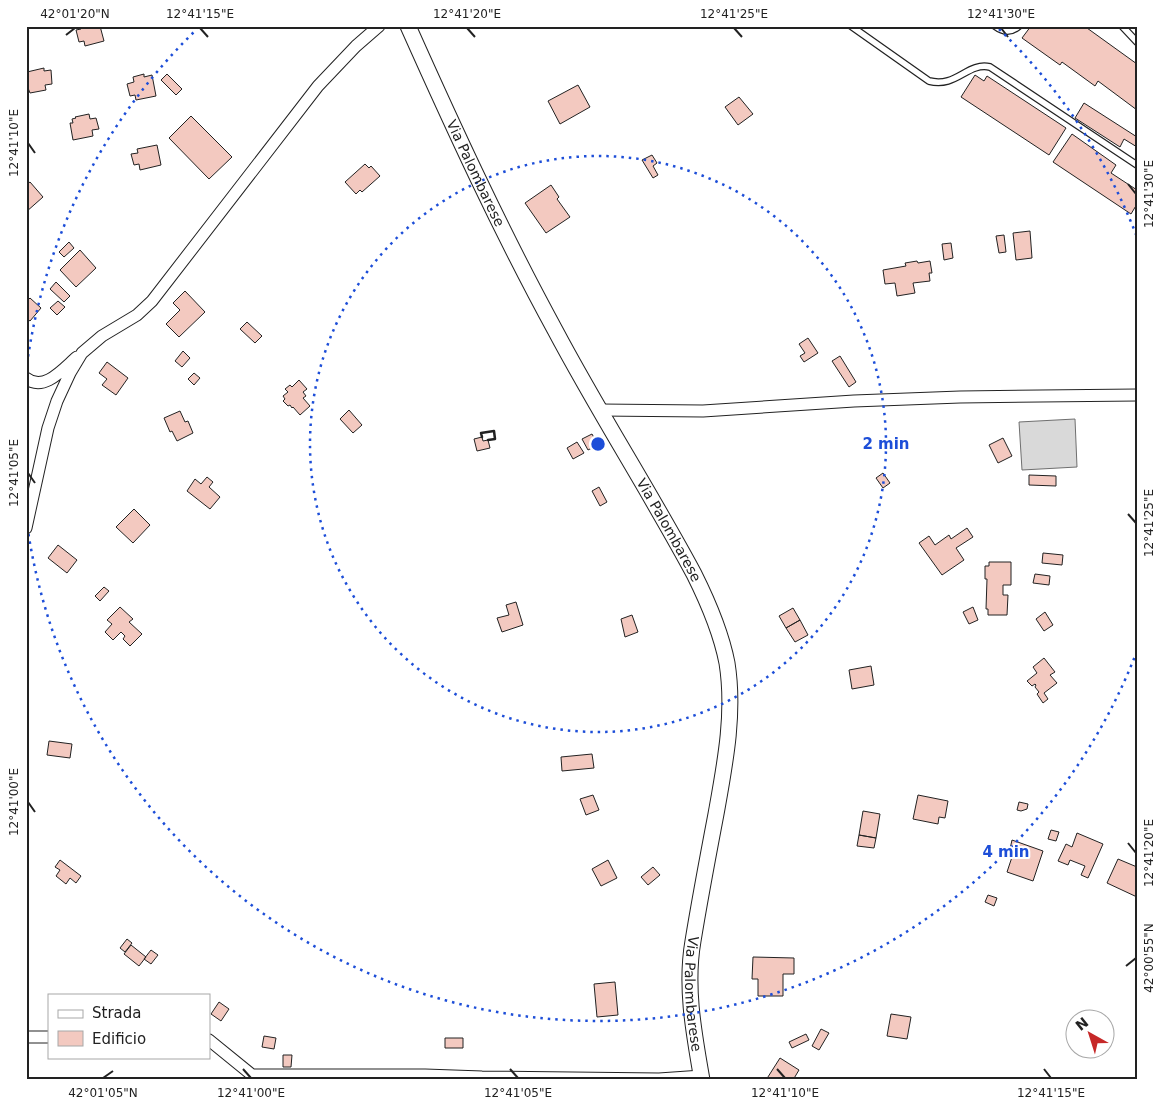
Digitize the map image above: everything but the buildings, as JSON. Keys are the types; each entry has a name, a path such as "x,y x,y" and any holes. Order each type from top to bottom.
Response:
{"main road":[{"name":"Via Palombarese","path":"408,26 488,200 555,331 694,574 714,616 727,662 730,700 727,748 690,963 691,1006 702,1078"}],"street":[{"path":"26,378 30,382 46,381 102,336 137,315 152,301 318,86 348,54 379,26"},
{"path":"26,528 49,422 61,392 82,352"},
{"path":"600,410 703,411 854,401 952,397 1137,396"},
{"path":"26,1037 48,1037"},
{"path":"210,1041 251,1077 416,1074 482,1077 702,1078"}],"lane":[{"path":"851,26 929,81 949,82 974,68 990,67 1137,165"},
{"path":"995,26 1009,31 1019,26"},
{"path":"1122,26 1137,42"}],"shaded area":[{"path":"1075,419 1077,467 1022,470 1019,422"}],"wall":[{"path":"482,437 481,433 494,431 495,439 488,440"}]}
